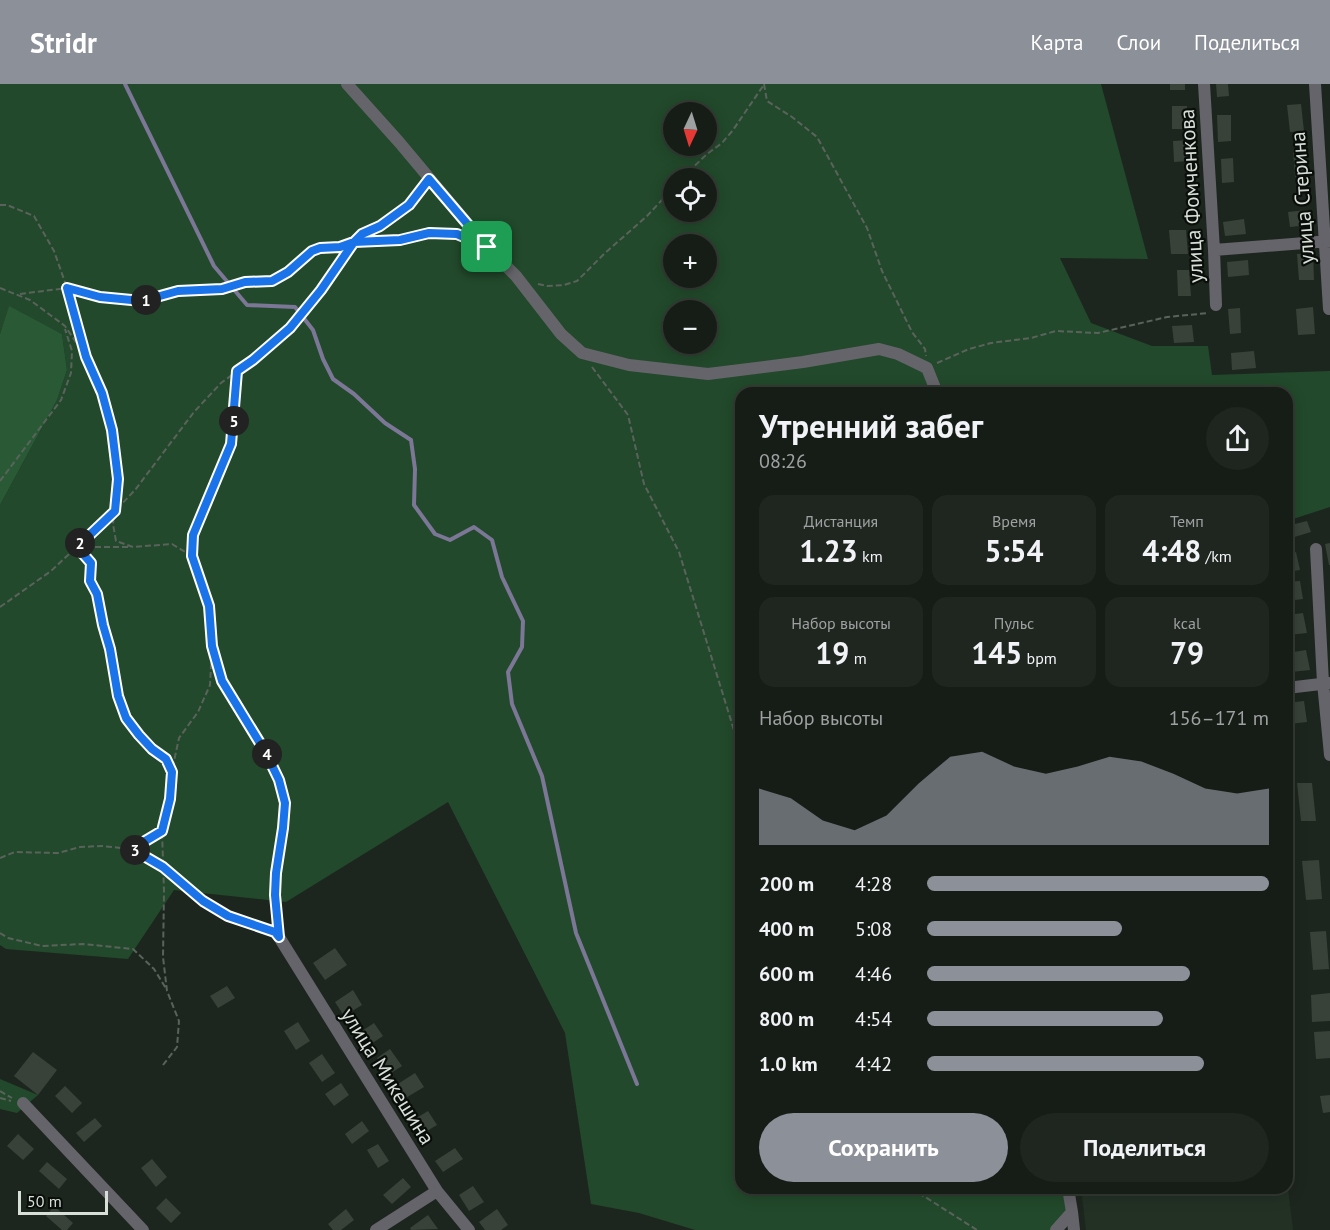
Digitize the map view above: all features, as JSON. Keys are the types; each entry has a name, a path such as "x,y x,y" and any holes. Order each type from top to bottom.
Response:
{"street":[{"path":"347,84 487,247 516,276 561,334 582,353 629,364 708,374 803,362 879,349 898,354 927,368 935,387"},
{"name":"улица Фомченкова","path":"1204,84 1216,306"},
{"name":"улица Стерина","path":"1315,84 1327,241 1329,309"},
{"path":"1214,250 1327,241"},
{"path":"1316,549 1327,683 1330,755"},
{"path":"1293,687 1327,683"},
{"name":"улица Микешина","path":"279,937 436,1191 470,1230"},
{"path":"22,1103 143,1230"},
{"path":"376,1230 436,1191"},
{"path":"1069,1194 1074,1230"},
{"path":"1056,1230 1072,1212"}],"path":[{"path":"692,168 722,143 764,85"},
{"path":"764,85 767,101 817,137 867,228 882,272 912,332 925,349 927,368 969,349 991,343 1030,338 1056,331 1098,333 1167,317 1214,312 1216,306"},
{"path":"0,607 51,571 115,511 135,490 194,412 221,383 253,360 290,328 321,290 354,242 362,234 380,226 409,205 429,179"},
{"path":"536,284 564,285 577,281 663,199"},
{"path":"0,205 7,205 34,216 54,251 86,357 102,393 112,430 118,479 113,524 116,541 133,547"},
{"path":"18,295 67,288 100,297 142,301 178,291 222,289 245,282 272,281 288,272 312,251 320,248 340,247 354,242 400,240 429,233 457,234 467,238"},
{"path":"0,288 30,300 65,326 86,357"},
{"path":"0,481 61,400 70,373 72,351 65,326"},
{"path":"582,353 628,415 644,484 679,552 735,734"},
{"path":"167,991 163,957 162,831 170,799 172,772 179,738 198,712 210,685 212,646 209,606 192,556 193,535 231,444 237,371"},
{"path":"77,547 172,544 192,556"},
{"path":"77,547 91,563 90,581 97,594 118,696 126,718 152,749 166,759 172,772"},
{"path":"212,646 222,681 266,753 279,780 285,803 275,895 279,937"},
{"path":"132,849 162,831"},
{"path":"0,858 15,852 57,853 80,847 102,846 132,849 163,867 203,901 228,916 275,932 279,937"},
{"path":"0,933 8,938 42,946 83,944 133,949 154,969 167,991 179,1021 177,1047 163,1065"},
{"path":"0,1091 22,1103"},
{"path":"920,1194 977,1230"}],"shaded area":[{"path":"1082,1194 1289,1194 1293,1230 1086,1230"}],"green space":[{"path":"0,84 1101,84 1148,259 1060,258 1091,323 1152,346 1208,346 1212,375 1330,371 1330,507 1293,519 1293,387 735,387 735,1194 1069,1194 1072,1212 1056,1230 695,1230 639,1213 591,1204 565,1033 448,802 286,902 174,890 128,959 6,949 0,945 0,505 57,400 67,370 62,334 9,307 0,334"},
{"path":"9,306 62,334 67,370 57,400 0,505 0,334"},
{"path":"0,1079 38,1095 17,1113 0,1109"}],"building":[{"path":"1170,84 1185,84 1185,90 1170,90"},
{"path":"1216,84 1228,84 1229,96 1217,97"},
{"path":"1301,104 1304,131 1290,132 1287,105"},
{"path":"1172,106 1187,106 1187,129 1172,129"},
{"path":"1217,115 1231,115 1231,141 1218,142"},
{"path":"1189,140 1189,161 1174,162 1173,141"},
{"path":"1293,149 1307,149 1308,176 1295,177"},
{"path":"1233,158 1234,182 1222,183 1221,159"},
{"path":"1307,210 1309,225 1290,227 1288,212"},
{"path":"1244,219 1246,234 1225,236 1223,222"},
{"path":"1169,230 1186,230 1188,254 1171,254"},
{"path":"1297,254 1313,254 1314,280 1299,280"},
{"path":"1248,260 1249,275 1228,277 1227,262"},
{"path":"1177,270 1189,270 1191,296 1178,296"},
{"path":"1313,307 1315,334 1298,335 1296,309"},
{"path":"1240,308 1241,333 1230,334 1228,309"},
{"path":"1192,325 1194,342 1174,343 1172,326"},
{"path":"1254,351 1256,368 1232,370 1231,353"},
{"path":"1307,521 1311,532 1293,537 1293,524"},
{"path":"1330,543 1330,565 1329,565 1325,544"},
{"path":"1296,552 1300,570 1293,571 1293,553"},
{"path":"1300,581 1303,599 1293,600 1293,582"},
{"path":"1303,613 1307,633 1293,634 1293,614"},
{"path":"1306,650 1310,670 1293,672 1293,652"},
{"path":"1304,701 1307,722 1293,724 1293,702"},
{"path":"1297,783 1312,783 1316,821 1301,821"},
{"path":"1319,860 1322,899 1306,900 1302,861"},
{"path":"1326,931 1329,969 1313,970 1310,932"},
{"path":"335,948 347,965 325,980 313,963"},
{"path":"227,986 235,998 218,1008 210,996"},
{"path":"353,990 362,1005 344,1016 335,1002"},
{"path":"1330,993 1330,1021 1312,1022 1311,995"},
{"path":"298,1022 310,1041 296,1050 284,1031"},
{"path":"374,1023 383,1036 368,1046 359,1033"},
{"path":"1330,1031 1330,1058 1316,1059 1314,1032"},
{"path":"390,1049 402,1066 388,1075 377,1058"},
{"path":"33,1052 57,1070 38,1095 14,1076"},
{"path":"322,1054 335,1073 322,1082 309,1063"},
{"path":"415,1073 424,1087 399,1102 390,1089"},
{"path":"341,1083 349,1095 334,1106 325,1094"},
{"path":"65,1086 82,1103 72,1113 55,1096"},
{"path":"1330,1095 1330,1112 1323,1113 1320,1096"},
{"path":"428,1111 437,1125 422,1134 413,1120"},
{"path":"95,1118 102,1126 84,1142 76,1133"},
{"path":"362,1121 369,1131 352,1144 345,1134"},
{"path":"18,1134 34,1149 23,1160 7,1146"},
{"path":"378,1144 389,1161 378,1168 367,1150"},
{"path":"455,1148 463,1159 443,1172 435,1161"},
{"path":"152,1159 167,1177 156,1187 141,1168"},
{"path":"47,1162 67,1179 59,1189 39,1171"},
{"path":"403,1178 411,1187 392,1204 383,1195"},
{"path":"473,1186 484,1202 469,1211 459,1195"},
{"path":"166,1198 181,1213 171,1223 156,1208"},
{"path":"54,1206 73,1223 67,1230 62,1230 46,1216"},
{"path":"346,1209 354,1220 341,1230 333,1230 328,1224"},
{"path":"497,1209 508,1225 501,1230 485,1230 479,1222"},
{"path":"428,1215 438,1229 411,1230 410,1228"}],"waterway":[{"path":"125,84 214,266 247,305 295,307 313,330 333,379 354,394 385,423 411,440 415,469 414,505 435,534 450,540 474,527 492,540 502,577 523,621 522,647 508,672 512,704 542,776 576,933 637,1084"}],"route":[{"path":"487,247 429,179 409,205 380,226 362,234 354,242 321,290 290,328 237,371 231,444 193,535 192,556 209,606 212,646 222,681 266,753 279,780 285,803 275,895 279,937 275,932 228,916 203,901 163,867 132,849 162,831 170,799 172,772 166,759 152,749 126,718 118,696 97,594 90,581 91,563 77,547 115,511 118,479 112,430 102,393 86,357 67,288 100,297 142,301 178,291 222,289 245,282 272,281 288,272 312,251 320,248 340,247 354,242 400,240 429,233 457,234 487,247"}]}
